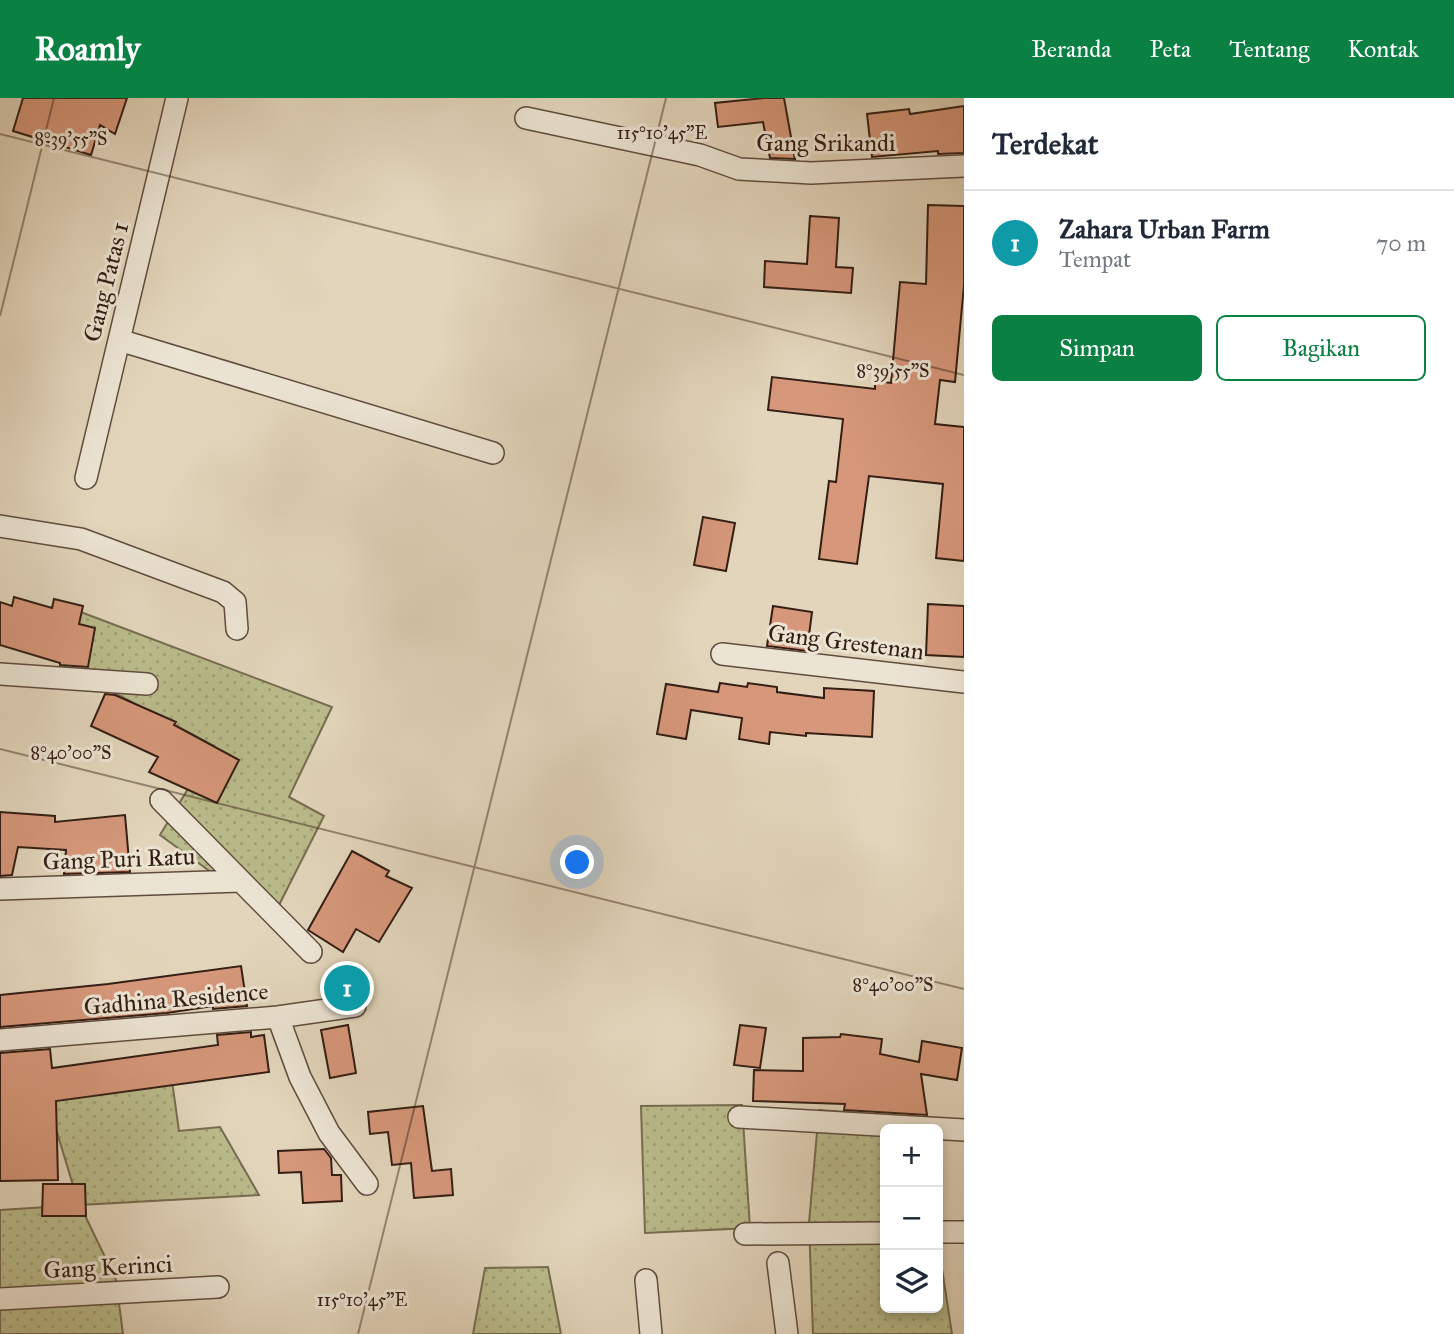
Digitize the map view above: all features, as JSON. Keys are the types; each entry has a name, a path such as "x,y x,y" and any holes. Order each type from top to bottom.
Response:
{"street":[{"name":"Gang Patas 1","path":"86,478 177,98"},
{"name":"Gang Srikandi","path":"526,118 700,155 739,169 811,173 964,166"},
{"path":"119,340 493,453"},
{"path":"0,526 81,540 223,592 235,602 237,629"},
{"name":"Gang Grestenan","path":"722,654 964,682"},
{"path":"0,674 147,684"},
{"name":"Gang Puri Ratu","path":"161,800 311,952"},
{"name":"Gang Puri Ratu","path":"0,889 240,881"},
{"name":"Gadhina Residence","path":"0,1040 278,1017 355,1006"},
{"path":"278,1017 305,1088 329,1133 366,1184"},
{"path":"739,1117 964,1130"},
{"path":"943,1232 964,1232"},
{"path":"745,1234 880,1233"},
{"path":"778,1263 787,1334"},
{"path":"646,1280 651,1334"},
{"name":"Gang Kerinci","path":"0,1299 218,1287"}],"green space":[{"path":"78,611 332,707 289,797 324,816 273,917 160,835 214,746 64,666"},
{"path":"172,1081 179,1131 220,1127 259,1195 80,1205 116,1280 123,1334 0,1334 0,1210 79,1205 46,1096"},
{"path":"742,1105 750,1228 645,1233 641,1106"},
{"path":"819,1110 936,1119 910,1124 880,1124 880,1313 943,1313 943,1276 952,1334 813,1334 809,1223"},
{"path":"548,1267 561,1334 473,1334 485,1268"}],"building":[{"path":"23,98 127,98 115,134 100,125 91,155 13,131"},
{"path":"784,98 795,159 770,158 763,122 718,127 715,103"},
{"path":"964,106 964,153 938,154 938,151 872,157 867,114 909,109 910,114"},
{"path":"928,205 964,206 964,285 955,382 940,380 935,424 964,427 964,561 936,558 943,484 869,476 857,564 819,559 829,481 836,482 843,419 768,410 772,377 875,389 875,381 891,383 900,282 926,284"},
{"path":"810,216 839,218 836,267 853,268 851,293 764,287 765,261 807,264"},
{"path":"703,517 735,523 726,571 694,565"},
{"path":"14,597 52,608 54,599 83,606 79,624 95,628 88,667 60,665 0,645 0,602 12,606"},
{"path":"928,604 964,606 964,657 926,655"},
{"path":"773,606 812,612 807,651 767,646"},
{"path":"720,683 747,687 748,683 777,687 777,692 824,698 824,688 874,691 872,737 806,733 806,736 770,732 769,744 739,739 742,718 691,710 686,739 657,734 666,684 718,692"},
{"path":"105,694 115,695 176,722 174,725 239,760 217,803 149,772 158,757 91,726"},
{"path":"0,812 55,816 55,822 125,815 130,872 64,874 66,850 18,847 12,875 0,876"},
{"path":"352,851 389,871 386,876 412,888 379,942 356,929 343,952 308,930"},
{"path":"241,966 247,1006 213,1009 213,1006 167,1013 0,1027 0,995"},
{"path":"348,1025 356,1073 330,1078 321,1030"},
{"path":"740,1025 766,1028 760,1068 734,1065"},
{"path":"251,1032 251,1037 264,1035 269,1072 56,1101 58,1180 0,1181 0,1053 50,1049 52,1068 218,1045 217,1035"},
{"path":"841,1034 882,1039 880,1054 919,1062 922,1041 962,1048 957,1080 921,1074 927,1115 844,1110 845,1104 753,1101 754,1070 803,1071 803,1038 840,1037"},
{"path":"423,1106 432,1171 451,1169 453,1195 414,1198 411,1163 392,1165 388,1132 370,1134 368,1112"},
{"path":"324,1149 331,1158 332,1175 341,1175 342,1201 303,1203 301,1172 279,1173 278,1151"},
{"path":"43,1184 85,1184 86,1216 42,1216"}],"place":[{"name":"Zahara Urban Farm","path":"347,988"}]}
